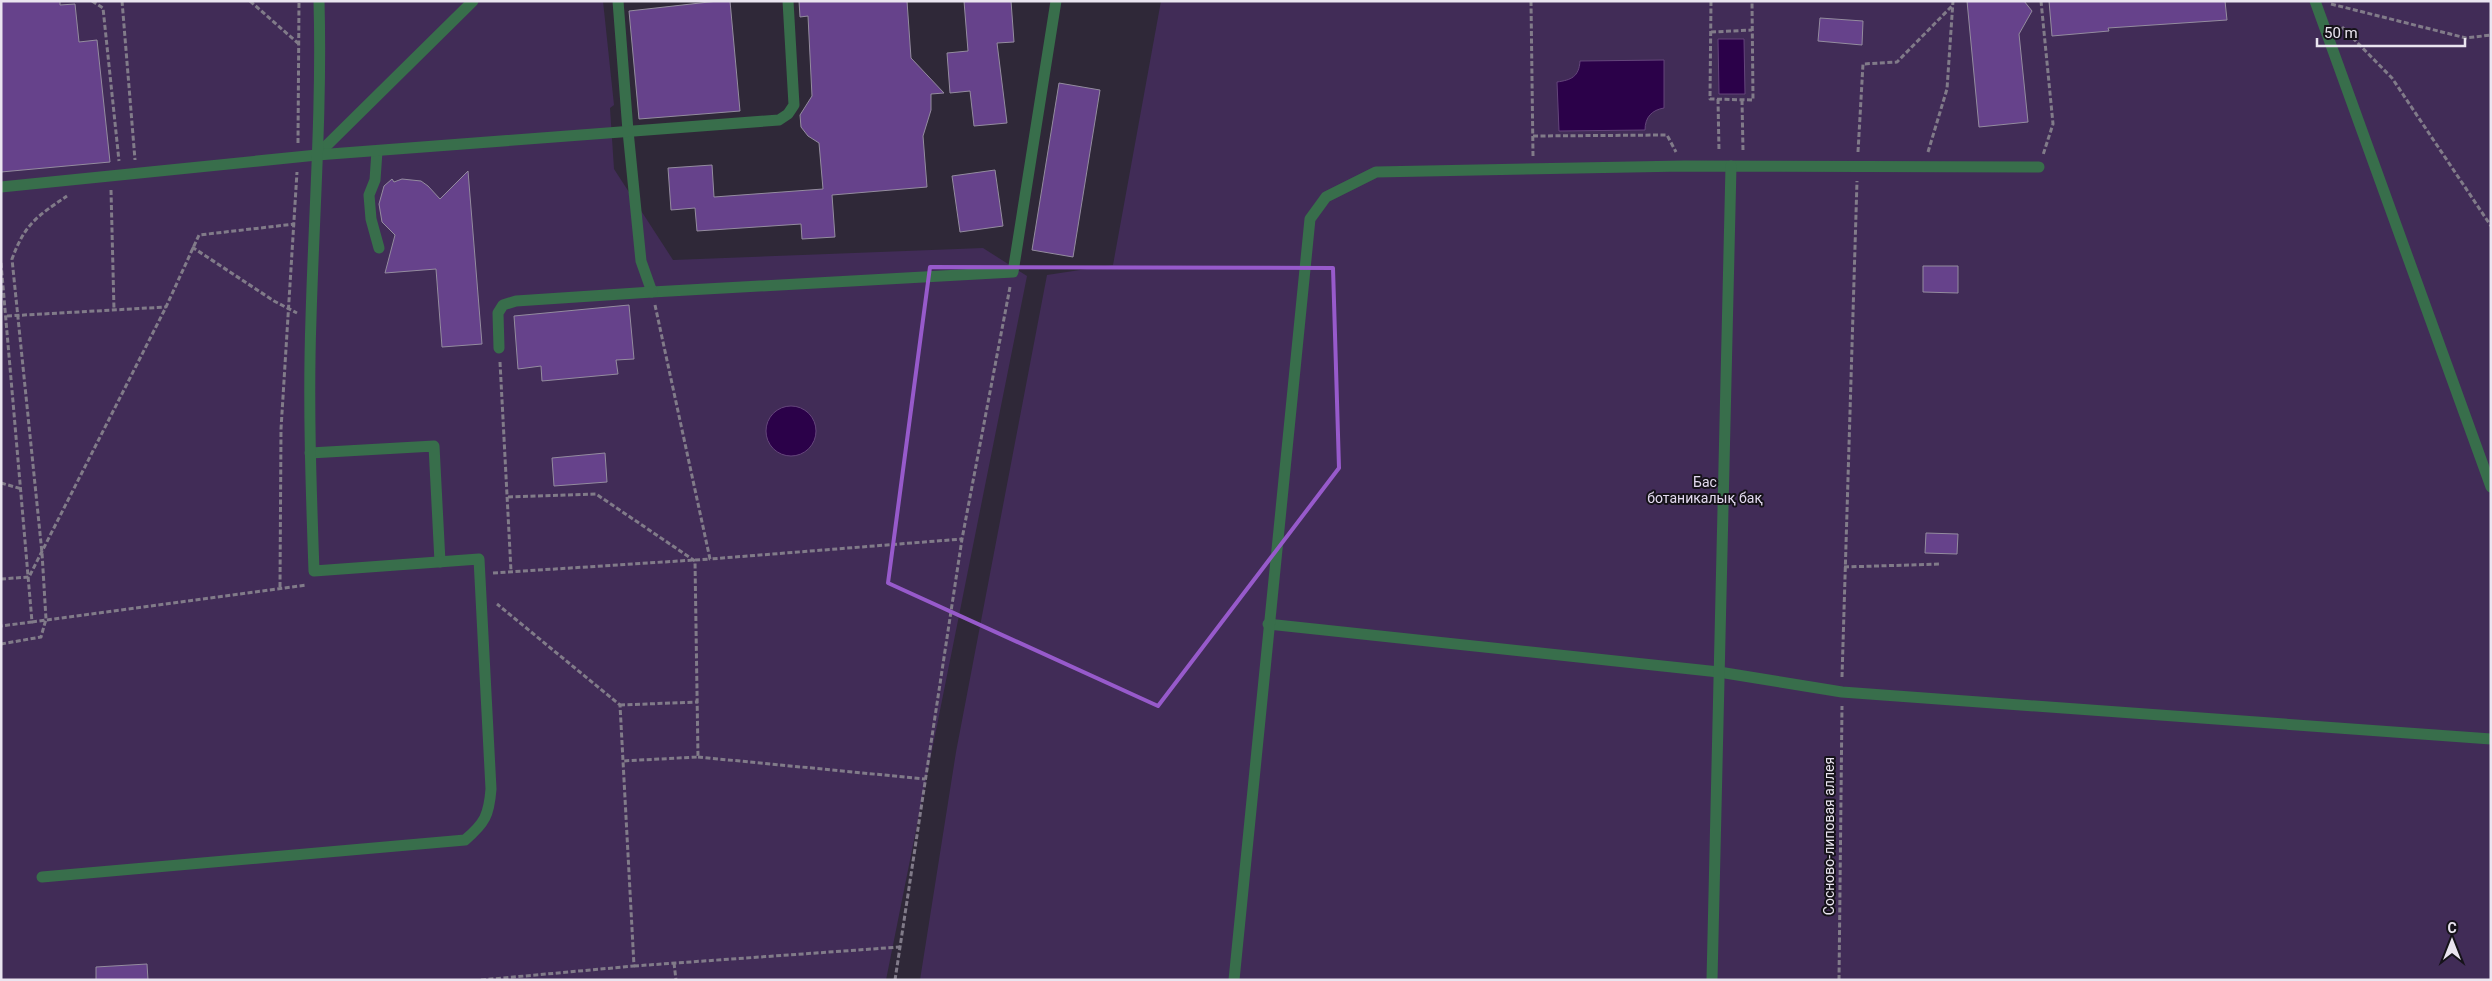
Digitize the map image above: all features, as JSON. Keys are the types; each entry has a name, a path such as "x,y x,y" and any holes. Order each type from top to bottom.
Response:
{"lane":[{"path":"42,877 465,840 481,827 489,809 490,789 479,560 314,571 310,454 311,318 316,221 320,62 319,1"},
{"path":"317,155 473,1"},
{"path":"618,1 641,261 652,292"},
{"path":"1,187 115,181 136,173 317,155 779,120 788,114 794,105 788,1"},
{"path":"499,348 498,313 504,305 516,301 1013,272 1056,1"},
{"path":"2315,1 2491,487"},
{"path":"378,151 375,180 369,195 371,219 379,248"},
{"path":"1234,980 1268,624 1310,219 1326,197 1376,172 1684,166 2039,167"},
{"path":"1712,980 1731,166"},
{"path":"310,454 434,446 440,562"},
{"path":"1268,624 1719,672 1842,692 2491,740"}],"path":[{"path":"92,1 103,8 115,181 114,310"},
{"path":"122,1 136,173"},
{"path":"250,1 300,45"},
{"path":"280,587 281,430 295,224 300,45 299,1"},
{"path":"1531,1 1534,168"},
{"path":"1712,1 1710,99 1742,100 1752,100 1752,1"},
{"path":"2039,167 2053,124 2040,1"},
{"path":"1923,167 1946,89 1953,3"},
{"name":"Сосново-липовая аллея","path":"1840,980 1844,567 1857,167 1864,64 1897,62 1953,3"},
{"path":"2328,4 2466,38 2491,35"},
{"path":"2337,22 2392,78 2491,226"},
{"path":"1711,32 1752,30"},
{"path":"1718,99 1731,166"},
{"path":"1731,166 1742,100"},
{"path":"1533,136 1667,135 1684,166"},
{"path":"287,171 317,168"},
{"path":"102,188 115,181"},
{"path":"1,644 41,637 46,619 42,553 12,259 21,235 34,219 67,196 77,193"},
{"path":"29,577 166,307 199,235 316,221"},
{"path":"192,247 289,310 311,318"},
{"path":"1,264 22,489 32,622"},
{"path":"895,980 962,540 1013,272"},
{"path":"652,292 710,560"},
{"path":"7,316 166,307"},
{"path":"499,348 511,571"},
{"path":"1,483 22,489"},
{"path":"508,497 596,494 695,562"},
{"path":"480,574 695,562 962,540"},
{"path":"695,562 698,758"},
{"path":"1844,567 1941,564"},
{"path":"1,579 29,577"},
{"path":"1,626 280,587 310,585"},
{"path":"481,591 620,705 698,702"},
{"path":"620,705 634,966"},
{"path":"622,761 698,758 925,779"},
{"path":"481,980 634,966 900,947"},
{"path":"674,963 676,980"}],"highlighted area":[{"path":"930,267 1333,268 1339,468 1158,706 888,583"}],"green space":[{"path":"1,1 603,1 614,105 610,108 614,169 673,260 983,248 1027,276 886,980 1,980"},
{"name":"Бас ботаникалық бақ","path":"1161,1 2491,1 2491,980 920,980 956,752 1047,275 1113,265"}],"shaded area":[{"path":"1718,39 1744,39 1745,94 1719,94"},
{"path":"1664,60 1664,108 1656,110 1650,115 1646,121 1645,130 1559,131 1557,82 1573,77 1578,71 1580,61"},
{"path":"791,406 801,408 809,413 814,421 816,431 814,441 809,449 801,454 791,456 781,454 773,449 768,441 766,431 768,421 773,413 781,408"}],"building":[{"path":"1,1 60,1 60,5 75,4 79,42 97,40 110,162 1,172"},
{"path":"730,1 740,111 639,119 629,11"},
{"path":"799,1 907,1 911,58 944,93 931,94 931,110 923,136 927,187 832,195 835,237 802,239 801,224 697,231 695,208 671,210 668,168 712,165 714,197 823,189 819,143 808,136 801,127 800,115 812,96 808,16 800,17"},
{"path":"964,1 1011,1 1014,42 997,43 1007,123 974,126 970,91 950,93 947,53 968,51"},
{"path":"1967,1 2024,1 2032,11 2019,34 2028,122 1979,127"},
{"path":"2049,1 2225,1 2227,20 2108,28 2109,31 2052,36"},
{"path":"1820,18 1863,21 1862,45 1818,41"},
{"path":"1059,83 1100,90 1073,257 1032,250"},
{"path":"995,170 1003,226 960,232 952,176"},
{"path":"468,171 482,344 442,347 436,269 385,273 395,235 382,222 379,204 384,186 392,179 394,182 402,179 421,181 440,199"},
{"path":"1923,266 1958,266 1958,293 1923,292"},
{"path":"629,305 634,359 616,360 618,374 542,381 541,366 518,369 514,316"},
{"path":"605,453 607,482 554,486 552,458"},
{"path":"1926,533 1958,534 1957,554 1925,553"},
{"path":"147,964 148,980 96,980 96,967"}]}
